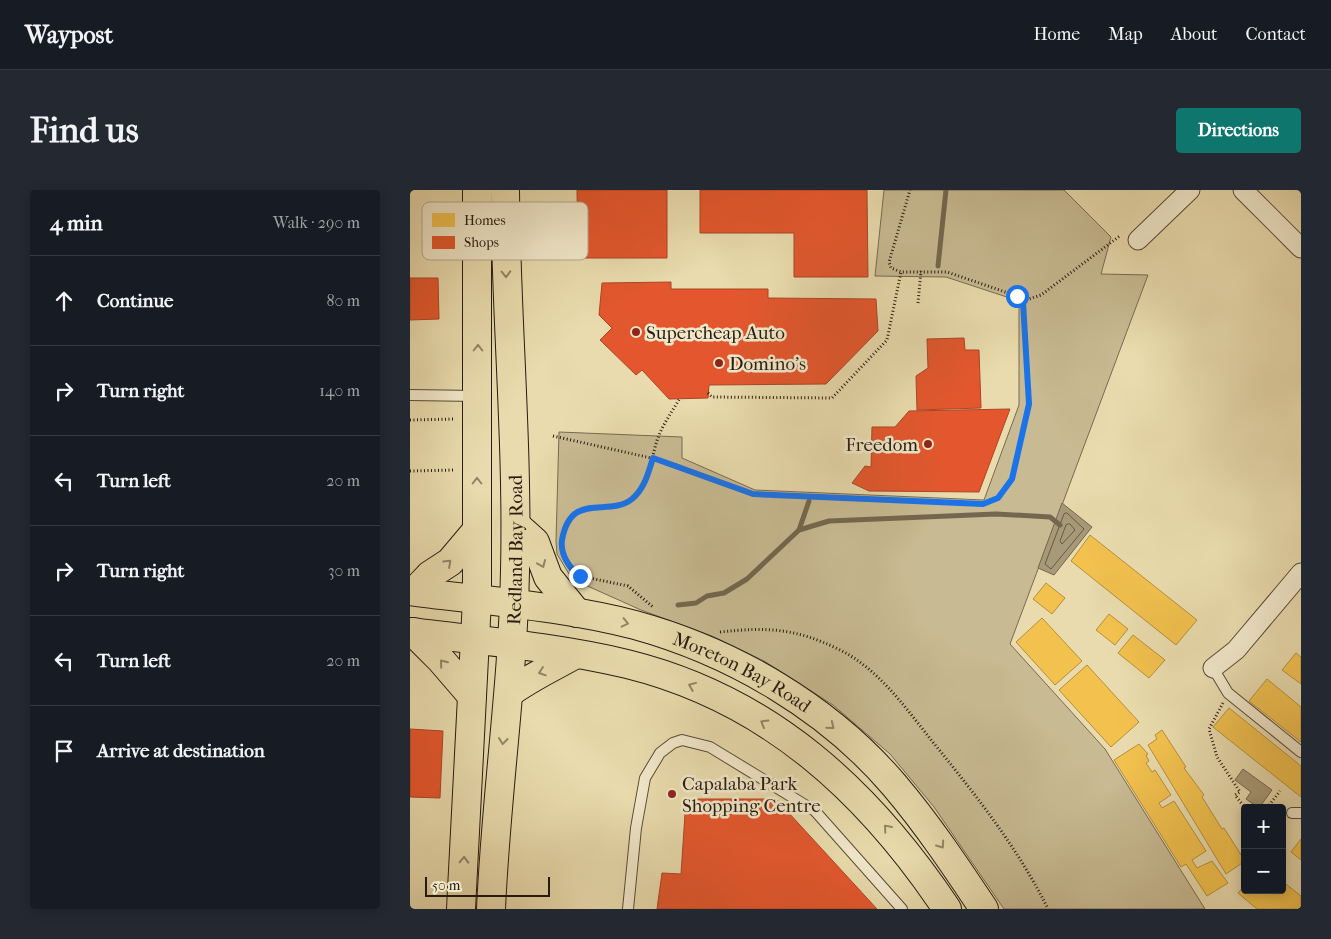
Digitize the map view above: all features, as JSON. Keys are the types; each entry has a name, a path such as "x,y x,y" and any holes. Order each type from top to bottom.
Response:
{"main road":[{"name":"Redland Bay Road","path":"461,909 477,600 477,260"},
{"name":"Redland Bay Road","path":"491,909 495,818 509,693 516,525 515,430 506,260"},
{"path":"516,525 536,542 548,578 577,613"},
{"path":"412,591 450,562 477,530"},
{"name":"Moreton Bay Road","path":"412,591 577,613 635,626 706,650 762,678 797,699 852,743 894,785 939,842 984,909"},
{"path":"412,632 441,660 472,696"},
{"name":"Moreton Bay Road","path":"412,632 512,644 629,665 705,692 750,714 798,745 855,793 889,829 948,909"},
{"path":"509,693 530,677 550,670 576,654"}],"street":[{"path":"1131,236 1190,190"},
{"path":"1243,190 1301,248"},
{"path":"1213,668 1236,650 1301,573"}],"lane":[{"path":"410,394 477,396"},
{"path":"1213,668 1228,693 1301,752"},
{"path":"628,909 636,828 645,778 660,753 673,743 682,740 710,747 816,811 902,909"}],"path":[{"path":"553,436 653,458 753,494 983,504 998,498 1012,479 1029,404 1023,302 1017,296 947,272 901,272 891,268 889,262 910,190"},
{"path":"1023,302 1041,295 1131,236"},
{"path":"918,304 921,271"},
{"path":"708,393 712,397 832,398 888,340 901,272"},
{"path":"564,554 561,545 564,530 572,518 581,510 593,506 620,505 632,499 645,484 658,436 680,398"},
{"path":"410,420 455,419"},
{"path":"410,470 456,470"},
{"path":"567,563 580,576 628,586 655,609"},
{"path":"711,632 758,628 780,629 814,639 860,662 886,684 960,775 1033,878 1048,909"},
{"path":"1228,693 1209,728 1217,757 1240,792 1235,795 1242,804"},
{"path":"1270,804 1280,791"}],"shaded area":[{"path":"884,190 1064,190 1111,237 1101,274 1148,275 1010,644 1105,749 1205,909 1004,909 934,807 890,754 833,705 764,661 712,636 641,610 583,584 569,574 557,554 559,432 682,437 682,458 755,490 984,500 1019,405 1019,301 946,277 875,276"}],"water":[{"path":"1062,503 1092,527 1054,575 1038,568"},
{"path":"1243,769 1272,790 1262,804 1253,804 1246,799 1251,792 1235,780"}],"building: Homes":[{"path":"1090,535 1197,620 1176,645 1071,561"},
{"path":"1046,583 1065,598 1052,614 1033,599"},
{"path":"1109,614 1128,629 1115,645 1096,630"},
{"path":"1042,618 1082,661 1055,685 1016,642"},
{"path":"1133,635 1165,660 1149,678 1118,653"},
{"path":"1296,653 1301,657 1301,684 1282,670"},
{"path":"1087,665 1139,722 1111,747 1059,690"},
{"path":"1267,679 1301,707 1301,742 1249,701"},
{"path":"1229,708 1301,766 1301,797 1213,727"},
{"path":"1162,730 1186,767 1184,768 1204,795 1202,797 1222,829 1224,828 1241,855 1241,864 1226,874 1148,745 1157,739 1155,735"},
{"path":"1139,744 1148,754 1146,755 1149,761 1146,763 1152,772 1155,770 1171,795 1159,803 1162,808 1174,801 1206,851 1192,860 1197,868 1212,861 1228,883 1207,896 1186,864 1181,867 1114,760"},
{"path":"1301,839 1301,860 1291,852"},
{"path":"1286,884 1301,896 1301,909 1257,909 1238,893 1241,890 1241,894 1286,894"}],"building: Shops":[{"path":"577,190 667,190 667,258 588,258 588,202 577,202"},
{"path":"700,190 867,190 868,277 794,277 794,233 700,233"},
{"path":"410,278 438,278 439,319 410,320"},
{"path":"671,282 671,289 768,289 768,298 876,299 878,331 826,384 709,385 708,398 669,399 642,370 636,375 600,340 612,328 599,315 602,283"},
{"path":"964,338 965,350 979,350 981,408 917,410 916,376 928,368 927,339"},
{"path":"1010,409 979,492 869,491 852,483 865,466 871,467 872,427 895,427 909,411"},
{"path":"410,729 443,731 440,798 410,797"},
{"path":"686,799 776,799 877,909 657,909 662,873 681,874"}],"waterway":[{"path":"938,266 946,190"},
{"path":"678,605 696,603 707,596 724,593 747,579 799,530 809,501"},
{"path":"799,530 829,521 996,514 1050,517 1060,525"}],"place":[{"name":"Supercheap Auto","path":"636,332"},
{"name":"Domino's","path":"719,363"},
{"name":"Freedom","path":"928,444"},
{"name":"Capalaba Park Shopping Centre","path":"672,794"}],"route":[{"path":"580,576 567,563 561,545 564,530 572,518 581,510 593,506 620,505 632,499 645,484 653,458 669,462 753,494 983,504 998,498 1012,479 1029,404 1023,302 1017,296"}]}
